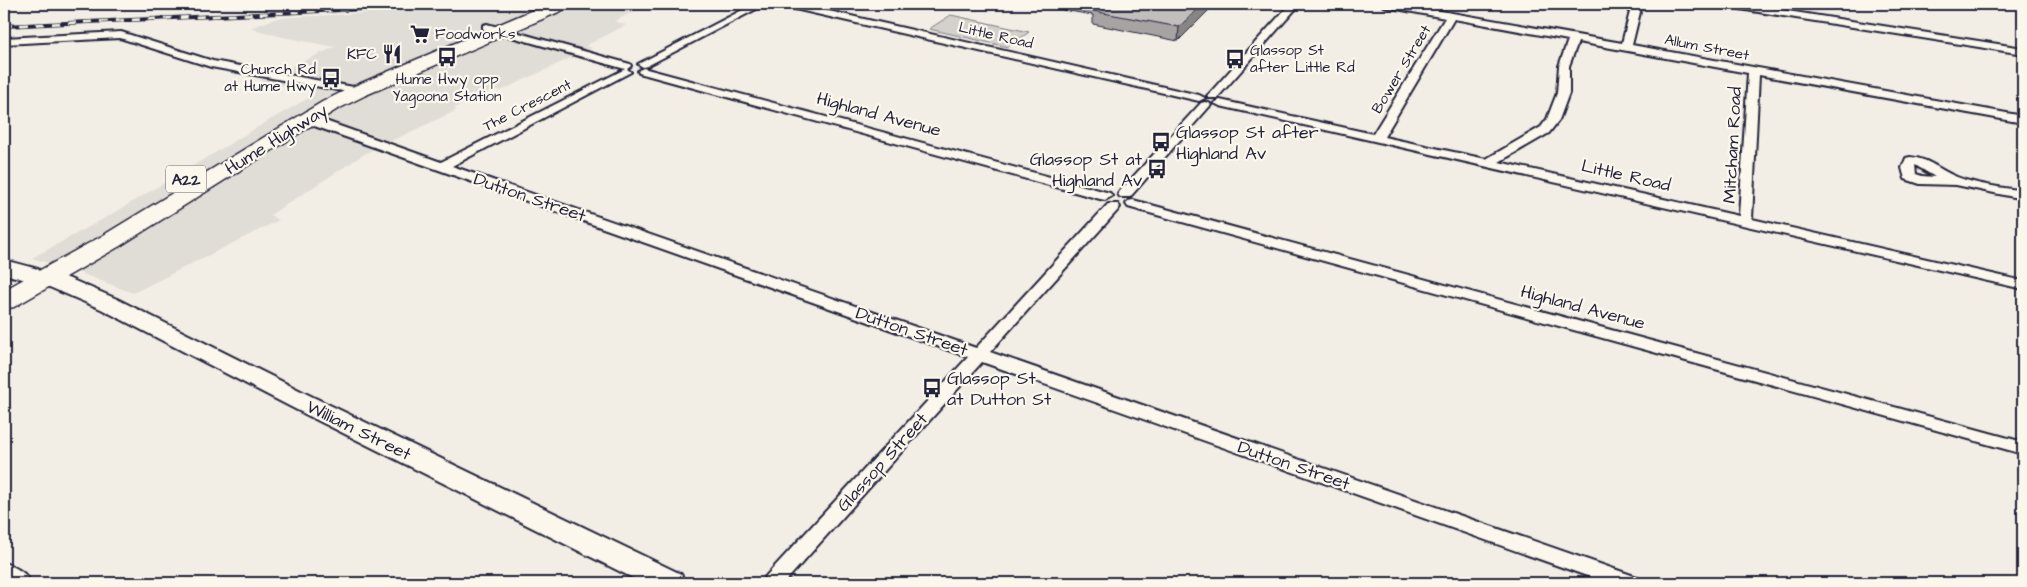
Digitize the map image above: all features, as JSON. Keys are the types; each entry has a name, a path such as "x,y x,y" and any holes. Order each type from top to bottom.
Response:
{"highway":[{"name":"Hume Highway","path":"4,301 39,276 269,128 493,29 544,4"},
{"name":"Hume Highway","path":"493,29 562,4"},
{"name":"Hume Highway","path":"4,288 39,276 111,241 352,90"}],"street":[{"path":"493,29 626,69 643,68 760,4"},
{"name":"Little Road","path":"786,4 2023,285"},
{"path":"1109,202 1126,208 1129,199 1209,100 1295,4"},
{"name":"Allum Street","path":"1386,4 2023,119"},
{"path":"1626,47 1637,4"},
{"path":"1727,4 2023,51"},
{"name":"Bower Street","path":"1376,138 1451,16"},
{"path":"4,41 121,35 212,64 352,90"},
{"path":"1489,164 1545,130 1552,120 1563,93 1564,66 1574,38"},
{"name":"Highland Avenue","path":"643,68 1109,202"},
{"name":"The Crescent","path":"442,166 626,69"},
{"name":"Mitcham Road","path":"1745,222 1754,70"},
{"name":"Dutton Street","path":"307,119 1630,583"},
{"path":"1955,181 2023,195"},
{"name":"Highland Avenue","path":"1129,199 2023,448"},
{"name":"Glassop Street","path":"772,583 979,355 1109,202"},
{"name":"William Street","path":"4,266 39,276 109,304 304,403 670,583"},
{"path":"4,571 21,583"}],"shaded area":[{"path":"530,4 651,4 614,21 626,25 585,46 592,48 500,91 494,89 454,108 457,110 366,153 270,215 279,220 133,293 83,274 32,258 107,217 314,95 314,91 259,81 335,47 283,37 250,28 277,18"},
{"path":"951,15 1029,32 1008,47 929,29"}],"building":[{"path":"1101,4 1203,4 1179,27 1093,11"}],"railway":[{"path":"4,26 467,4"}],"place":[{"name":"Foodworks","path":"420,34"},
{"name":"KFC","path":"392,54"},
{"name":"Hume Hwy opp Yagoona Station","path":"447,57"},
{"name":"Glassop St after Little Rd","path":"1235,59"},
{"name":"Church Rd at Hume Hwy","path":"331,78"},
{"name":"Glassop St after Highland Av","path":"1161,142"},
{"name":"Glassop St at Highland Av","path":"1157,169"},
{"name":"Glassop St at Dutton St","path":"932,388"}]}
